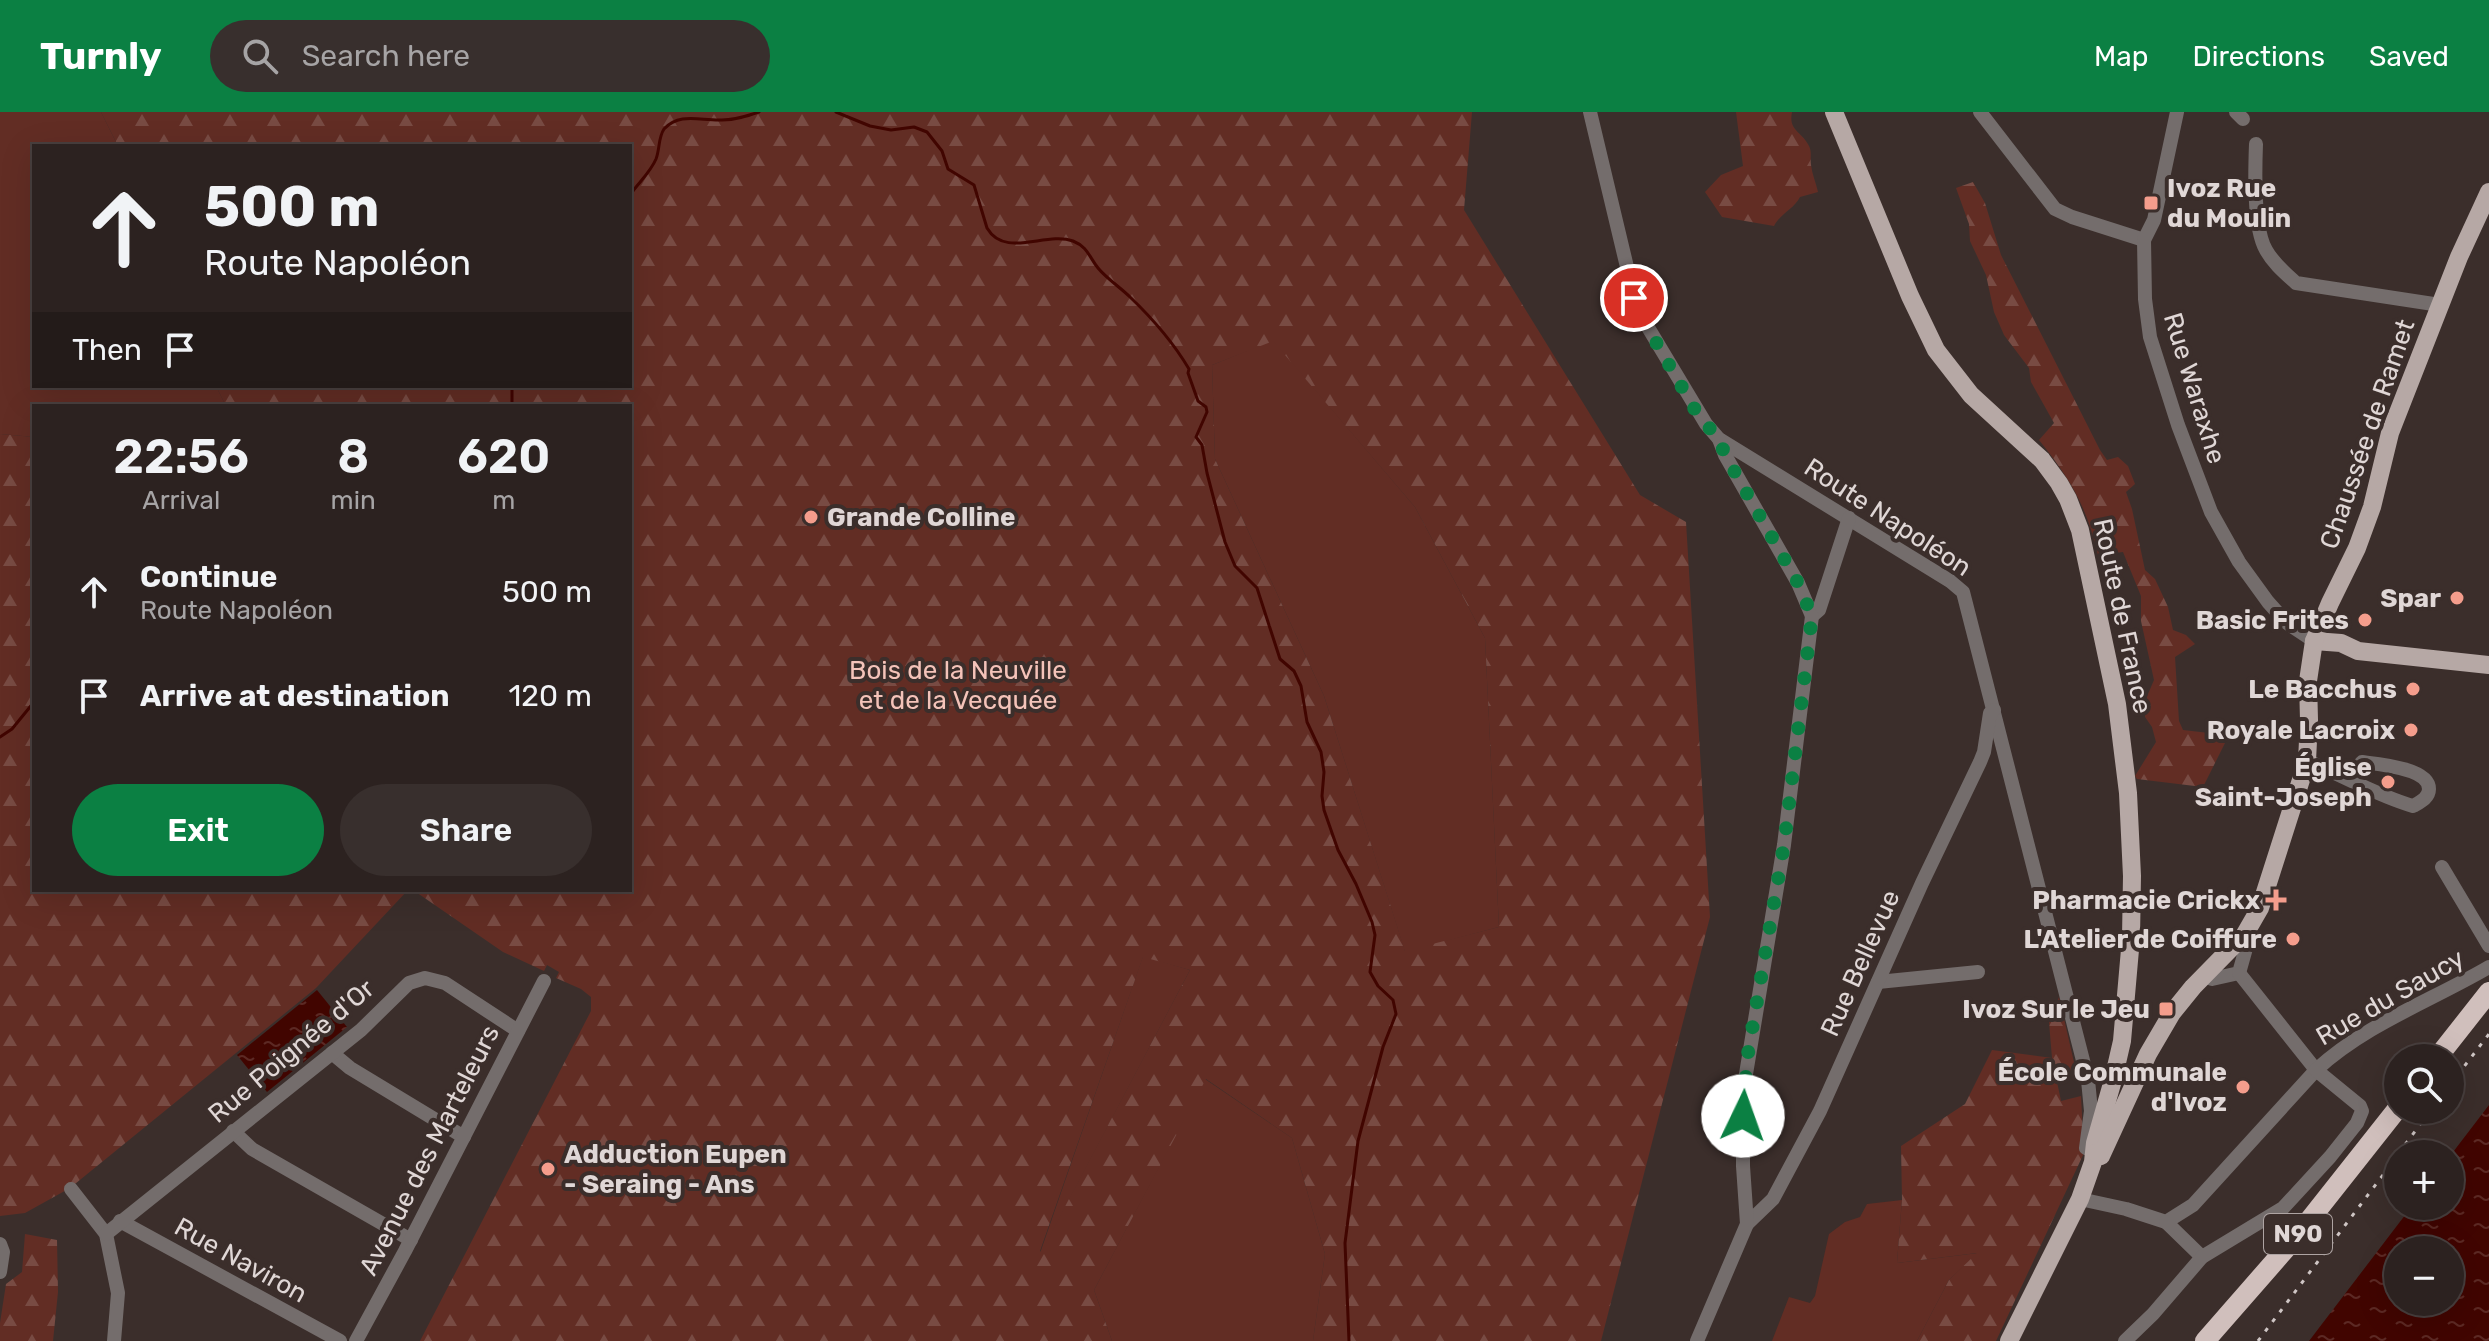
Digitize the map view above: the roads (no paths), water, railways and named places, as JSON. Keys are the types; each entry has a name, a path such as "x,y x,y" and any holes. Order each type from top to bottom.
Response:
{"highway":[{"path":"2448,1044 2489,992"},
{"path":"2464,1044 2489,1013"},
{"name":"N90","path":"2205,1341 2296,1237 2385,1124"},
{"name":"N90","path":"2221,1341 2307,1243 2401,1124"}],"main road":[{"name":"Route de France","path":"1834,112 1932,343 1971,395 2051,470 2068,499 2080,530 2119,717 2128,793 2132,876 2131,938 2122,1041 2093,1162 2080,1199 2009,1341"},
{"name":"Chaussée de Ramet","path":"2094,1152 2101,1156 2159,1034 2178,1004 2245,934 2260,908 2307,761 2308,681 2314,641 2361,537 2372,507 2390,433 2489,192"},
{"path":"2314,641 2331,653 2358,651 2489,665"},
{"path":"2450,662 2489,673"}],"street":[{"name":"Route Napoléon","path":"1590,112 1637,309 1698,415 1719,439 1950,581 1963,592 2088,1080 2091,1111 2086,1148 2094,1152"},
{"path":"1980,112 2055,209 2144,240"},
{"name":"Rue Waraxhe","path":"2177,112 2154,220 2144,240 2145,299 2150,337 2208,506 2239,562 2268,602 2287,623 2314,641"},
{"path":"2256,144 2254,176 2261,238 2276,263 2296,283 2440,305"},
{"path":"1697,1341 1747,1224 1743,1092 1784,845 1812,616 1798,583 1725,455 1719,439"},
{"path":"1812,616 1819,610 1849,518"},
{"name":"Rue Bellevue","path":"1747,1224 1773,1199 1833,1085 1918,891 1980,762 1990,713 1994,710"},
{"path":"2307,761 2348,778 2356,785 2413,806 2423,801 2429,792 2428,783 2418,773 2379,764 2362,762 2348,778"},
{"name":"Rue du Saucy","path":"2442,867 2489,946"},
{"path":"2239,973 2248,941 2245,934"},
{"name":"Rue du Saucy","path":"2166,1222 2193,1205 2316,1070 2359,1037 2489,967"},
{"path":"1878,982 1978,972"},
{"path":"2204,976 2212,979 2239,973"},
{"path":"2125,1341 2202,1257 2283,1208 2322,1167 2357,1123 2362,1111 2360,1106 2316,1070 2239,973"},
{"name":"Rue Poignée d'Or","path":"106,1234 371,1022 409,983 425,978 445,983 518,1031"},
{"name":"Avenue des Marteleurs","path":"356,1341 544,981"},
{"path":"332,1053 350,1068 464,1137"},
{"path":"233,1131 252,1149 411,1240"},
{"path":"71,1189 106,1234 118,1293 114,1341"},
{"path":"2080,1199 2166,1222 2202,1257"},
{"name":"Rue Naviron","path":"120,1221 340,1341"},
{"path":"0,1244 3,1252 0,1272"}],"water":[{"path":"317,990 347,1027 267,1092 237,1055"},
{"path":"2489,1105 2489,1341 2309,1341 2384,1243 2384,1316 2464,1316 2464,1236 2389,1236 2401,1220 2464,1220 2462,1140"}],"waterway":[{"path":"632,192 653,164 662,132 670,124 691,118 732,119 759,112"},
{"path":"836,112 870,126 891,130 914,127 927,132 942,151 948,169 974,185 987,228 1004,242 1062,239 1082,246 1102,272 1155,322 1169,340 1189,369 1198,401 1206,407 1207,412 1196,437 1202,445 1225,542 1235,566 1257,588 1280,659 1294,671 1301,686 1307,722 1321,752 1324,810 1338,850 1372,922 1375,935 1370,972 1378,986 1393,1000 1396,1014 1383,1047 1358,1141 1345,1243 1349,1341"},
{"path":"512,388 512,404"},
{"path":"0,737 12,729 32,704"}],"railway":[{"path":"2464,1067 2489,1034"},
{"path":"2408,1140 2420,1124"},
{"path":"2258,1341 2384,1174"}],"place":[{"name":"Ivoz Rue du Moulin","path":"2151,203"},
{"name":"Grande Colline","path":"811,517"},
{"name":"Spar","path":"2457,598"},
{"name":"Basic Frites","path":"2365,620"},
{"name":"Le Bacchus","path":"2413,689"},
{"name":"Royale Lacroix","path":"2411,730"},
{"name":"Église Saint-Joseph","path":"2388,782"},
{"name":"Pharmacie Crickx","path":"2276,900"},
{"name":"L'Atelier de Coiffure","path":"2293,939"},
{"name":"Ivoz Sur le Jeu","path":"2166,1009"},
{"name":"École Communale d'Ivoz","path":"2243,1087"},
{"name":"Adduction Eupen - Seraing - Ans","path":"548,1169"}],"park label":[{"name":"Bois de la Neuville et de la Vecquée","path":"958,685"}]}
